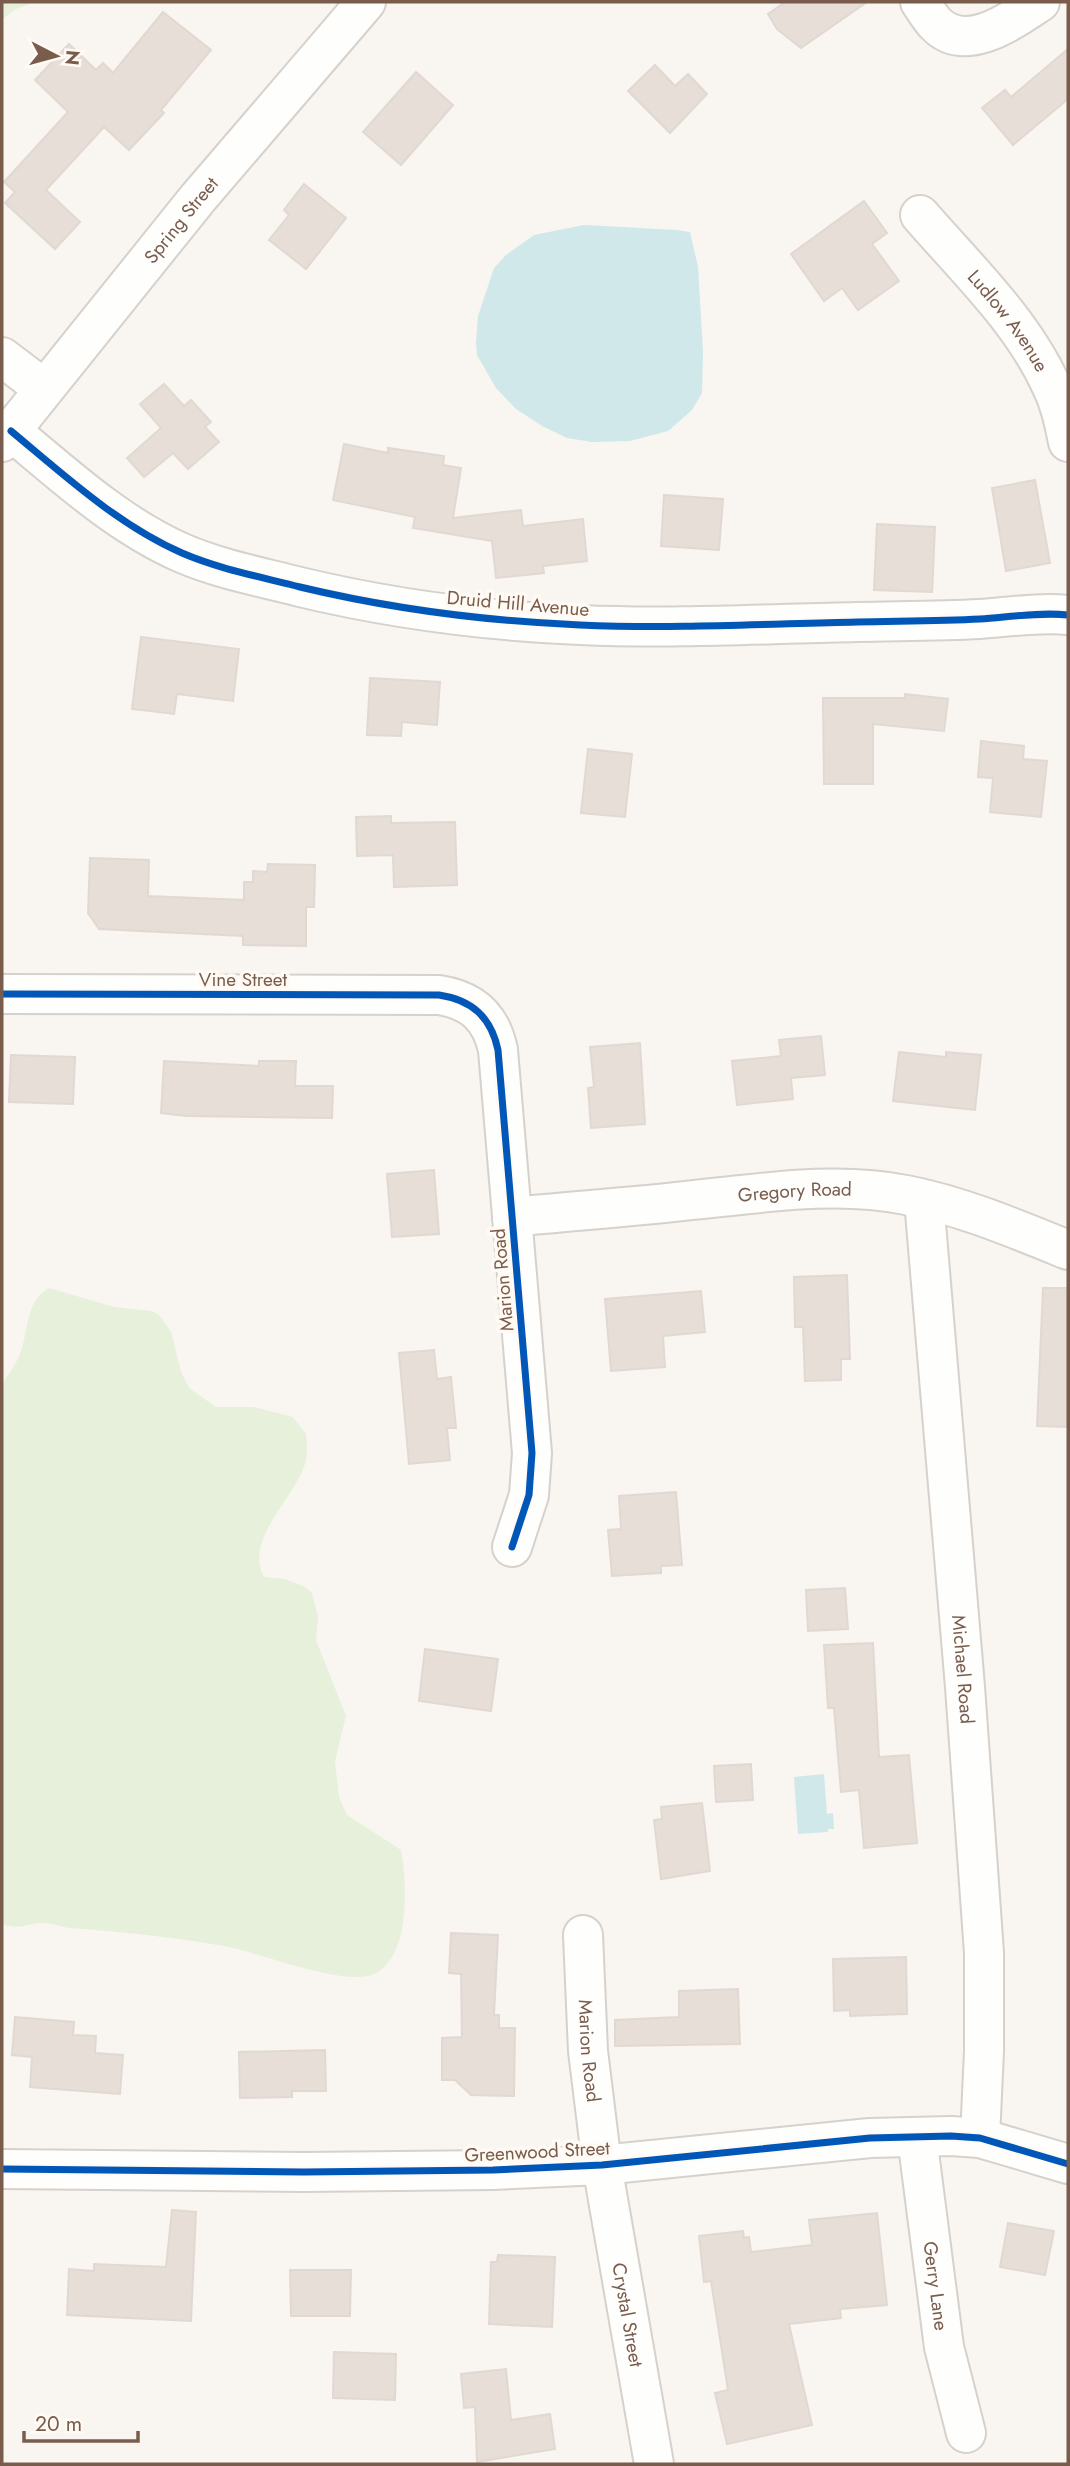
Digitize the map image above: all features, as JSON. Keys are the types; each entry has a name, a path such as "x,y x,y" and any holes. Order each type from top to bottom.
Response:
{"street":[{"name":"Spring Street","path":"6,436 198,198 366,2"},
{"path":"920,2 936,24 947,32 960,36 976,35 995,28 1040,2"},
{"name":"Ludlow Avenue","path":"920,215 1006,314 1030,348 1051,384 1068,442"},
{"path":"2,357 43,388"},
{"name":"Druid Hill Avenue","path":"6,436 101,505 182,553 261,577 410,609 510,621 632,626 1068,615"},
{"name":"Vine Street","path":"2,994 439,995 462,1001 480,1012"},
{"name":"Marion Road","path":"480,1012 492,1029 498,1049 532,1467 529,1495 512,1547"},
{"name":"Gregory Road","path":"512,1217 798,1189 876,1191 924,1200 987,1219 1068,1250"},
{"name":"Michael Road","path":"924,1200 965,1687 984,1954 985,2026 980,2138"},
{"name":"Marion Road","path":"583,1935 588,2051 602,2165"},
{"name":"Greenwood Street","path":"2,2169 414,2172 602,2165 870,2138 951,2136 980,2138 1068,2164"},
{"name":"Gerry Lane","path":"917,2137 944,2347 966,2433"},
{"name":"Crystal Street","path":"602,2165 654,2464"}],"green space":[{"path":"2,2 34,2 14,10 2,20"},
{"path":"49,1288 114,1307 152,1311 160,1316 171,1332 181,1372 189,1388 216,1407 254,1407 293,1417 306,1434 307,1455 304,1467 265,1535 259,1563 264,1577 285,1579 305,1587 312,1593 318,1616 316,1640 346,1716 335,1761 339,1797 347,1815 401,1850 405,1881 404,1918 395,1952 386,1965 374,1974 361,1977 325,1973 229,1947 169,1938 46,1923 15,1927 2,1924 2,1385 19,1357 35,1301"}],"water":[{"path":"584,225 690,232 698,267 703,351 702,393 692,410 668,431 630,441 592,442 567,438 516,409 496,388 477,355 478,316 494,268 506,255 534,235"},
{"path":"824,1774 827,1814 833,1813 834,1829 828,1829 828,1832 798,1834 794,1777"}],"building":[{"path":"785,2 867,2 801,48 777,29 768,14"},
{"path":"163,12 211,50 161,110 164,113 129,150 104,127 46,190 80,222 55,249 5,203 15,192 4,182 68,112 35,80 69,44 96,70 103,63 113,73"},
{"path":"1068,49 1068,99 1013,145 982,108 1005,90 1011,97"},
{"path":"655,65 675,86 688,74 707,94 670,133 628,91"},
{"path":"416,72 453,105 401,165 363,132"},
{"path":"304,184 346,218 306,269 269,240 289,215 284,210"},
{"path":"864,201 887,233 872,244 899,281 858,310 842,288 824,301 791,254"},
{"path":"164,384 184,406 191,400 211,422 205,427 219,442 188,469 173,453 144,477 127,458 161,428 140,404"},
{"path":"344,444 388,453 388,448 444,456 443,465 461,468 453,518 521,510 523,526 583,519 587,561 543,566 544,573 496,578 492,541 413,528 415,517 333,500"},
{"path":"1035,480 1050,563 1006,571 992,488"},
{"path":"664,495 723,499 719,550 661,546"},
{"path":"877,524 935,527 932,592 874,590"},
{"path":"141,637 239,649 233,701 177,694 174,714 132,709"},
{"path":"370,678 440,682 437,725 402,722 401,736 367,735"},
{"path":"905,694 948,699 944,731 873,724 873,784 824,784 823,698 905,698"},
{"path":"981,741 1024,746 1023,759 1047,761 1041,817 990,812 993,778 978,777"},
{"path":"588,749 632,754 625,817 581,813"},
{"path":"391,816 391,823 455,822 457,885 394,887 393,855 357,856 356,817"},
{"path":"90,858 149,860 148,896 244,900 244,882 253,882 253,871 267,872 268,864 315,865 314,907 306,907 306,946 243,945 243,936 99,929 88,913"},
{"path":"821,1036 825,1075 791,1078 793,1099 737,1105 732,1061 781,1056 779,1040"},
{"path":"640,1043 645,1124 591,1128 588,1088 594,1087 590,1047"},
{"path":"899,1052 946,1057 946,1052 981,1055 975,1110 893,1101"},
{"path":"11,1055 75,1057 73,1104 9,1102"},
{"path":"164,1061 259,1066 259,1061 296,1061 295,1086 333,1086 332,1118 187,1116 161,1113"},
{"path":"434,1170 439,1234 392,1237 387,1174"},
{"path":"847,1275 850,1359 841,1359 841,1380 805,1381 803,1327 795,1327 794,1277"},
{"path":"1043,1288 1068,1288 1068,1427 1037,1426"},
{"path":"701,1291 705,1332 663,1336 665,1367 611,1371 605,1299"},
{"path":"434,1350 437,1379 451,1377 456,1428 447,1428 450,1460 409,1464 399,1353"},
{"path":"676,1492 682,1565 661,1566 661,1573 612,1576 608,1530 621,1529 619,1496"},
{"path":"845,1588 848,1629 808,1631 806,1590"},
{"path":"873,1643 879,1757 909,1755 917,1843 864,1848 859,1790 841,1792 834,1708 828,1708 824,1645"},
{"path":"425,1649 498,1659 491,1711 419,1701"},
{"path":"751,1764 753,1800 716,1802 714,1766"},
{"path":"702,1803 710,1871 661,1879 654,1820 662,1819 661,1807"},
{"path":"451,1933 498,1935 494,2015 499,2015 499,2028 515,2028 514,2096 471,2095 455,2080 442,2080 442,2038 462,2037 461,1974 449,1973"},
{"path":"906,1957 907,2014 850,2016 850,2010 834,2011 833,1959"},
{"path":"738,1989 740,2044 615,2046 615,2020 679,2017 679,1991"},
{"path":"15,2017 74,2022 73,2035 96,2036 95,2053 123,2055 120,2094 30,2087 32,2057 12,2055"},
{"path":"325,2050 326,2091 292,2091 292,2097 240,2098 239,2052"},
{"path":"172,2210 196,2212 191,2321 67,2315 69,2269 94,2271 94,2264 166,2267"},
{"path":"877,2213 887,2305 840,2309 841,2318 789,2324 812,2425 727,2444 715,2393 728,2390 711,2281 704,2282 699,2236 743,2231 744,2238 749,2237 751,2252 812,2245 809,2220"},
{"path":"1008,2223 1054,2231 1045,2275 1000,2267"},
{"path":"498,2255 555,2257 552,2327 489,2324 491,2262 497,2262"},
{"path":"290,2270 351,2270 350,2316 291,2316"},
{"path":"334,2352 396,2354 395,2400 333,2398"},
{"path":"506,2369 511,2420 550,2414 555,2449 477,2462 475,2407 464,2408 461,2374"}],"cycle path":[{"path":"11,431 114,514 158,542 211,564 369,602 474,617 615,626 934,621 1035,614 1068,615"},
{"path":"2,994 439,995 461,1001 485,1019 498,1050 532,1453 529,1495 512,1547"},
{"path":"2,2169 304,2172 493,2170 602,2165 870,2138 951,2136 980,2138 1068,2164"}]}
